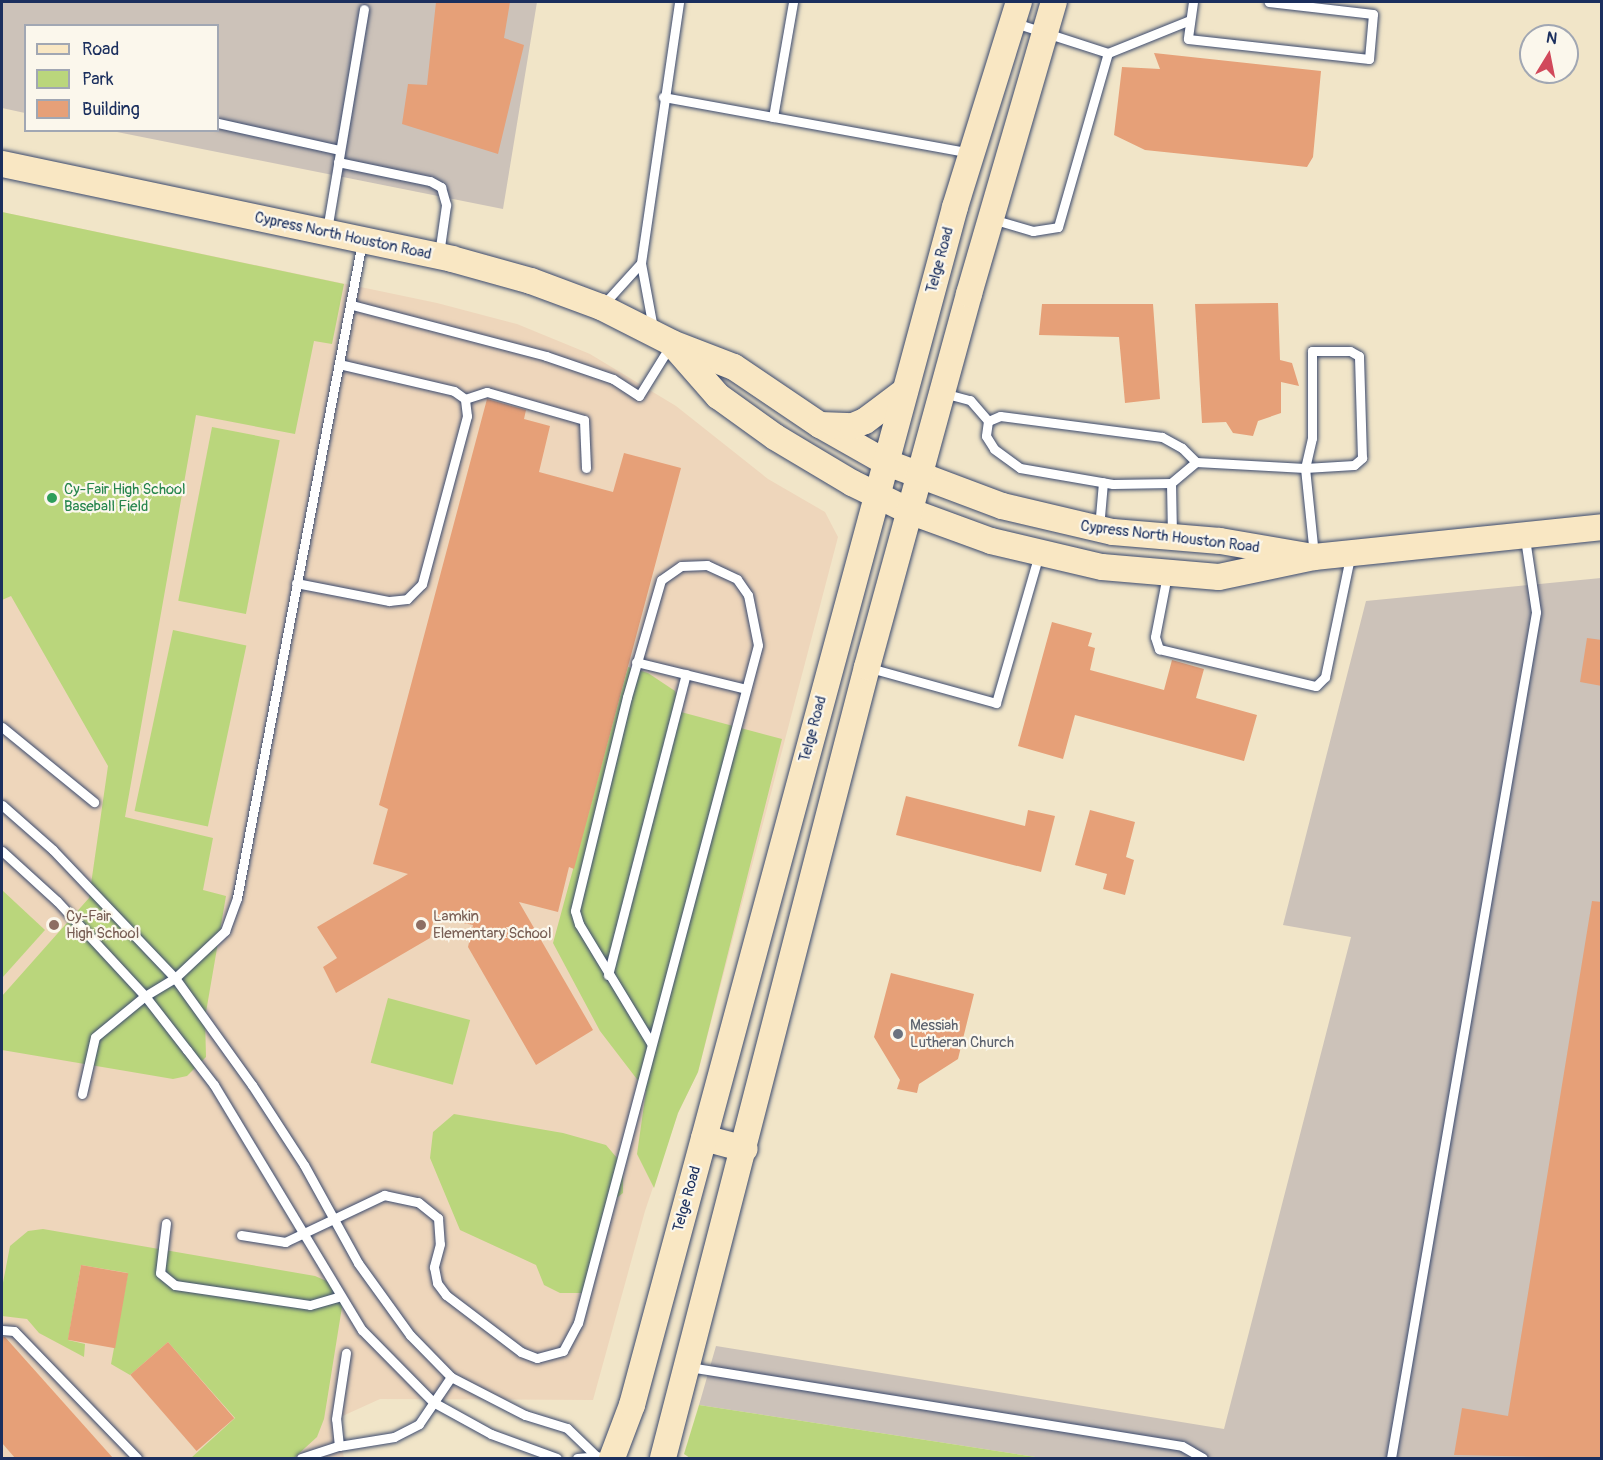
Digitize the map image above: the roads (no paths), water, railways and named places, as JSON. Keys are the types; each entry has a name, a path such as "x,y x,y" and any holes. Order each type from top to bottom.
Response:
{"main road":[{"path":"663,1458 745,1149 867,667 990,219 1054,2"},
{"name":"Telge Road","path":"605,1457 632,1405 875,495 972,153 1017,12"},
{"name":"Cypress North Houston Road","path":"2,164 439,256 531,280 601,306 663,339 734,367 820,425 885,462 1002,506 1098,529 1172,539 1220,541 1314,557"},
{"name":"Cypress North Houston Road","path":"663,339 718,396 807,458 875,495 909,511 1039,554 1102,567 1167,575 1219,577 1314,557 1602,527"},
{"path":"820,425 853,426 865,421 905,391"},
{"path":"704,1138 745,1149"}],"lane":[{"path":"352,305 546,356 613,380 639,396 663,339 641,263 663,97 679,2"},
{"path":"774,117 793,2"},
{"path":"1193,2 1188,39 1369,59 1373,14 1269,2"},
{"path":"326,232 364,9"},
{"path":"1017,12 1046,33 1108,53 1190,20"},
{"path":"990,219 1033,231 1058,227 1108,53"},
{"path":"663,97 972,153"},
{"path":"219,123 340,150"},
{"path":"338,162 430,181 441,187 446,205 439,256"},
{"path":"82,1094 95,1037 145,996 175,978 225,931 237,898 363,240"},
{"path":"601,306 641,263"},
{"path":"988,421 1000,416 1162,437 1182,448 1196,462 1305,468 1354,465 1362,458 1359,356 1350,351 1312,351 1312,438 1305,468 1314,557"},
{"path":"297,583 389,602 406,599 422,584 467,416 465,399 454,391 339,364"},
{"path":"465,399 487,392 585,420 586,468"},
{"path":"942,393 970,400 988,421 986,436 994,449 1020,468 1103,482 1171,483 1196,462"},
{"path":"1098,529 1103,482"},
{"path":"1171,483 1172,539"},
{"path":"1391,1458 1536,612 1525,535"},
{"path":"1167,575 1155,637 1159,649 1316,686 1324,677 1351,553"},
{"path":"867,667 996,703 1039,554"},
{"path":"241,1235 285,1242 384,1195 417,1202 438,1218 440,1244 434,1266 437,1283 446,1295 520,1352 537,1358 563,1351 578,1323 758,645 748,595 737,579 707,565 681,566 661,580 636,662 575,911 579,924 608,975 651,1043"},
{"path":"636,662 746,689"},
{"path":"608,975 686,674"},
{"path":"2,727 94,802"},
{"path":"2,805 53,850 175,978 252,1085 382,1300 451,1377 525,1415 567,1428 605,1457"},
{"path":"2,851 57,901 145,996 214,1085 362,1330 433,1402 491,1434 557,1458"},
{"path":"166,1223 160,1273 176,1285 310,1305 341,1296"},
{"path":"2,1330 15,1331 137,1458"},
{"path":"339,1446 336,1419 346,1353"},
{"path":"687,1367 1182,1446 1203,1458"},
{"path":"301,1458 339,1446 394,1437 419,1424 451,1377"},
{"path":"577,1458 605,1457"}],"place":[{"name":"Cy-Fair High School Baseball Field","path":"52,498"},
{"name":"Cy-Fair High School","path":"54,925"},
{"name":"Lamkin Elementary School","path":"421,925"},
{"name":"Messiah Lutheran Church","path":"898,1034"}]}
